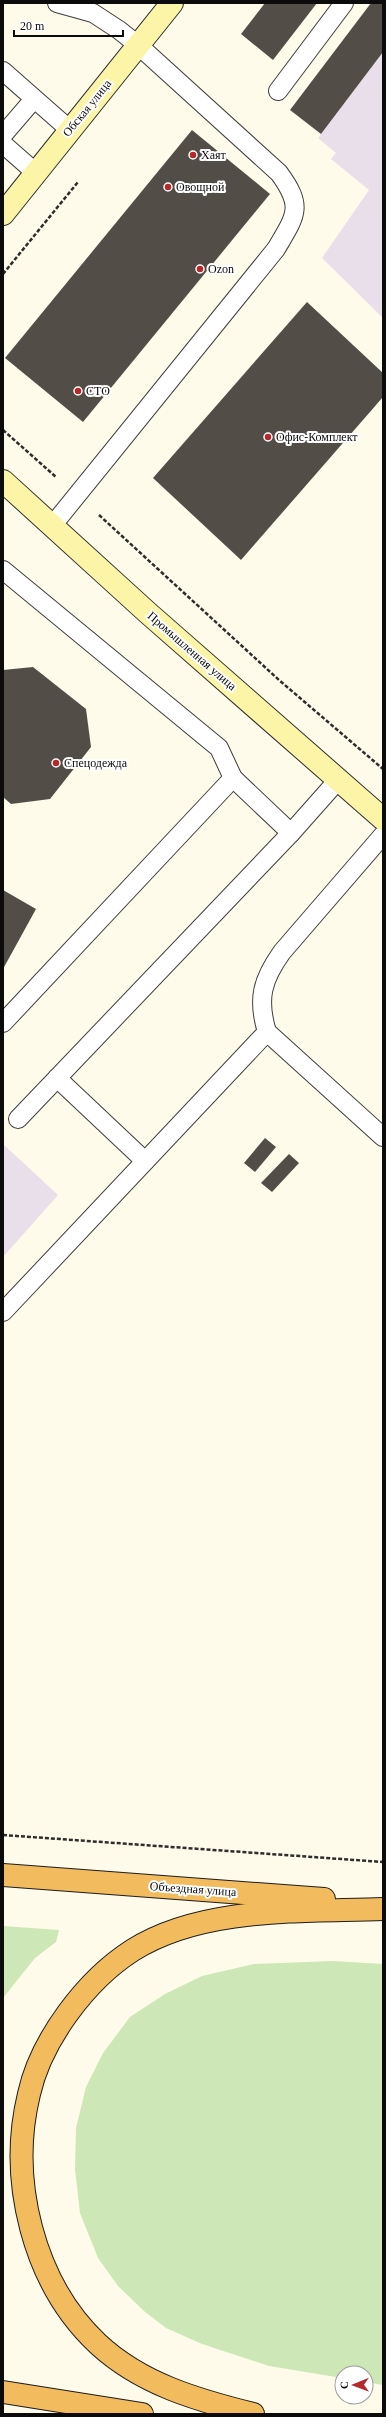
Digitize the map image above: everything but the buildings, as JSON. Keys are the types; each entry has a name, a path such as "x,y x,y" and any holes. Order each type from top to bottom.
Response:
{"highway":[{"name":"Объездная улица","path":"3,1875 383,1904"},
{"path":"253,2414 200,2401 165,2387 127,2368 97,2343 74,2317 49,2276 37,2249 30,2221 24,2181 22,2136 29,2094 40,2064 56,2032 74,2004 104,1973 133,1950 170,1933 202,1923 255,1914 383,1909"},
{"path":"3,2392 142,2414"}],"main road":[{"name":"Обская улица","path":"3,214 172,3"},
{"name":"Промышленная улица","path":"3,481 338,780 380,810"}],"lane":[{"path":"52,526 276,249 288,227 295,208 293,192 279,173 138,45 93,13 57,3"},
{"path":"278,91 344,3"},
{"path":"3,71 70,130"},
{"path":"3,135 34,99"},
{"path":"3,144 36,173"},
{"path":"3,570 219,748 232,778 291,832"},
{"path":"3,1023 232,778"},
{"path":"18,1118 291,832 338,780"},
{"path":"383,835 271,967 261,996 262,1014 267,1032 383,1137"},
{"path":"3,1312 267,1032"},
{"path":"57,1078 145,1161"}],"path":[{"path":"3,274 78,182"},
{"path":"3,430 77,495 279,680 383,769"},
{"path":"3,1835 383,1862"}],"shaded area":[{"path":"383,52 383,318 322,258 369,190 331,159 336,153 318,138"},
{"path":"3,1144 58,1195 3,1257"}],"green space":[{"path":"3,1926 59,1930 56,1942 35,1958 3,1998"},
{"path":"333,1961 383,1964 383,2385 374,2383 374,2365 334,2365 334,2377 269,2366 202,2344 166,2328 144,2311 118,2286 98,2258 80,2213 75,2169 76,2128 86,2087 103,2053 130,2017 165,1994 202,1976 254,1964"}],"place":[{"name":"Хаят","path":"193,155"},
{"name":"Овощной","path":"168,187"},
{"name":"Ozon","path":"200,269"},
{"name":"СТО","path":"78,391"},
{"name":"Офис-Комплект","path":"268,437"},
{"name":"Спецодежда","path":"56,763"}]}
